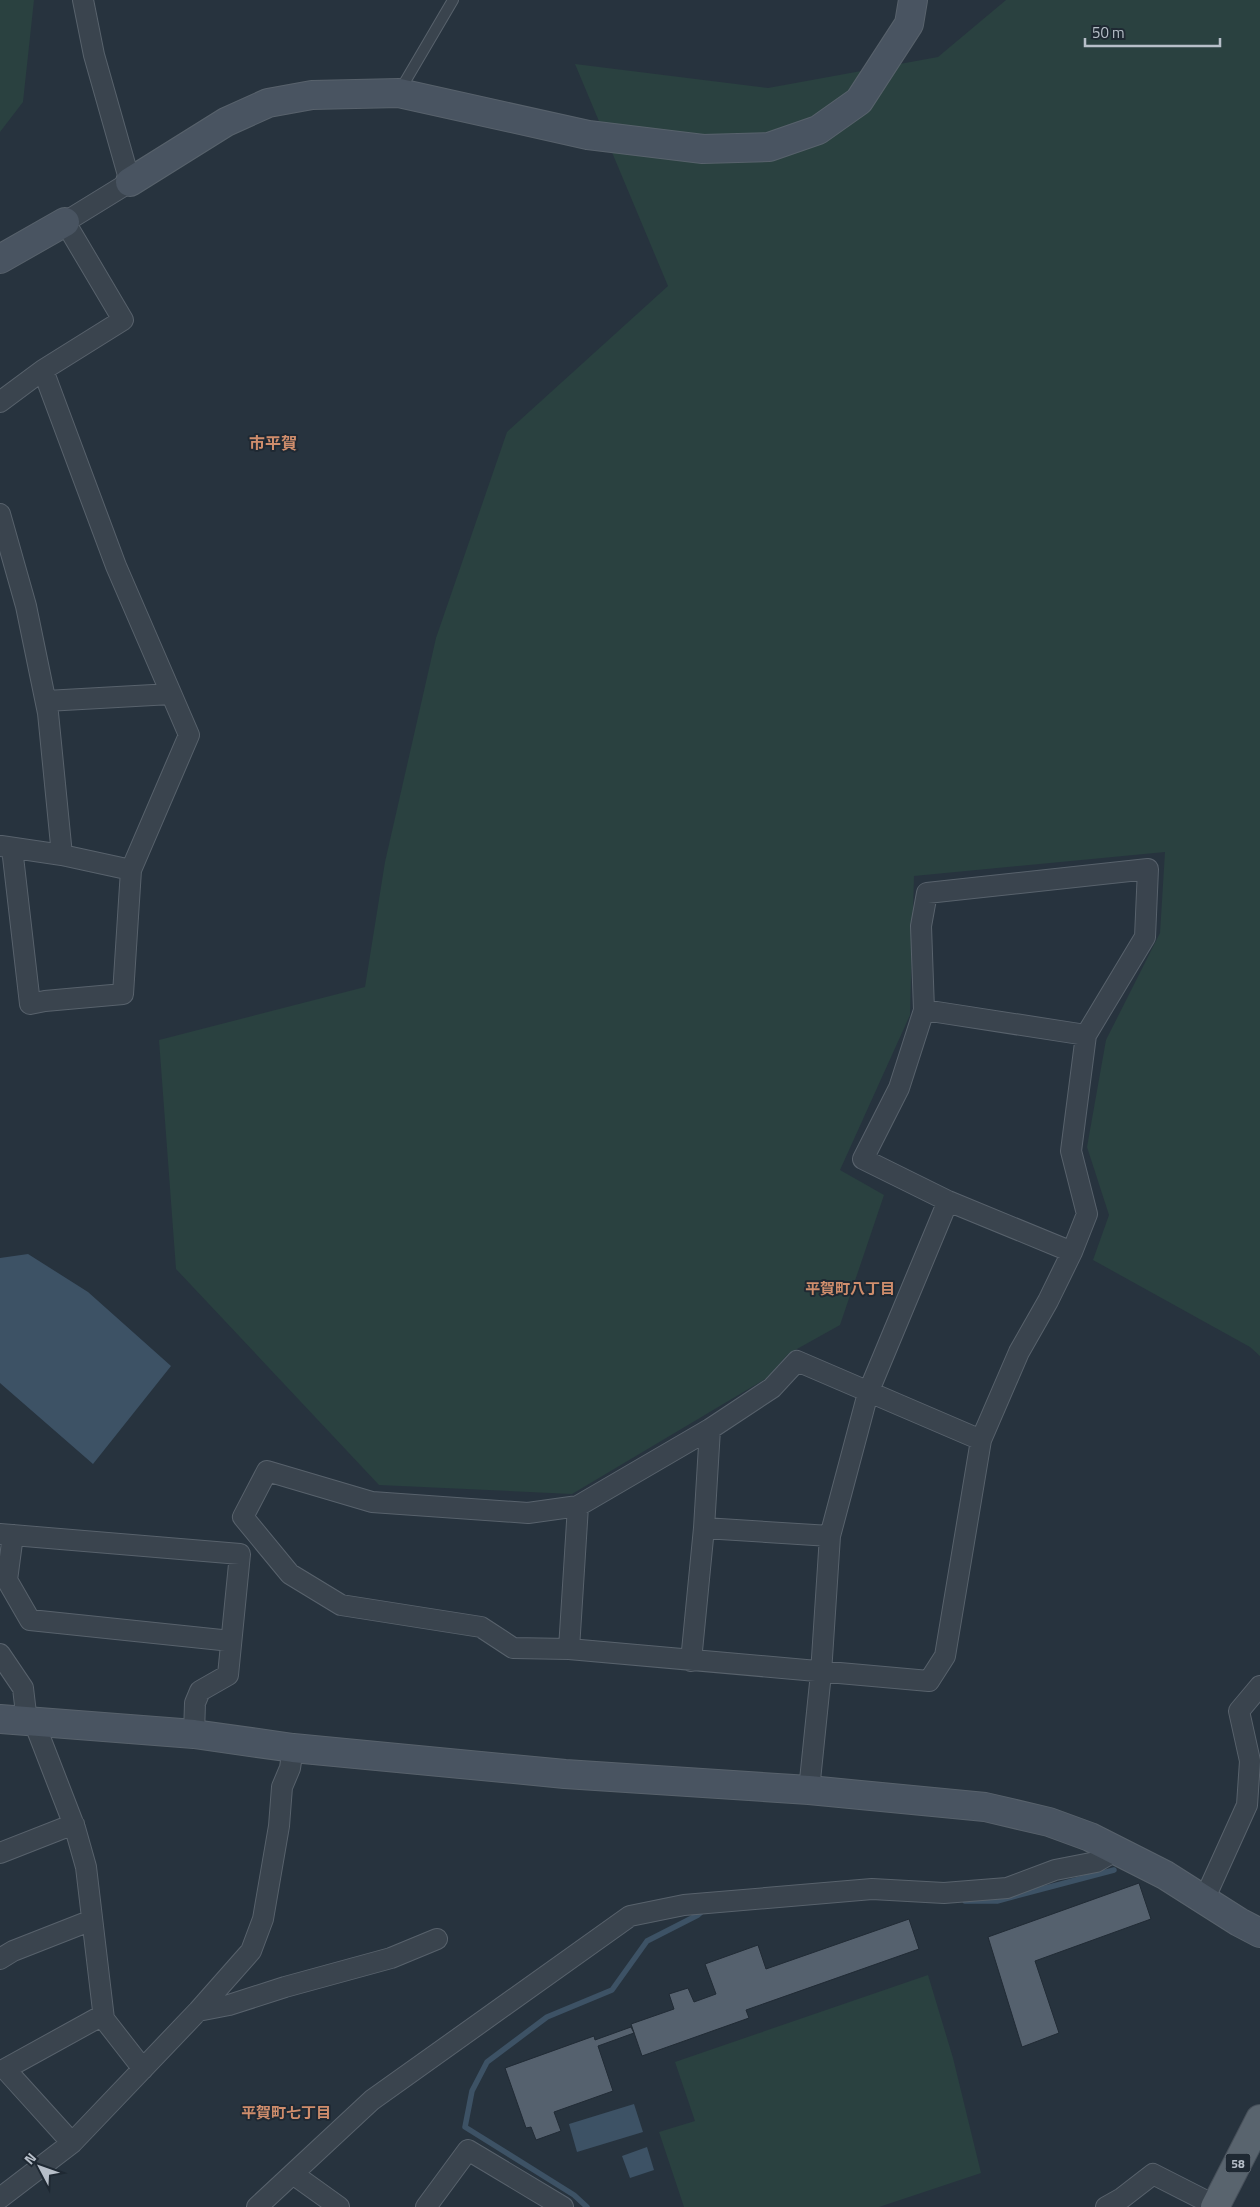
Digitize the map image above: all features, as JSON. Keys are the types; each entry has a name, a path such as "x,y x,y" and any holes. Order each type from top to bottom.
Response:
{"main road":[{"name":"58","path":"1216,2206 1260,2120"}],"street":[{"path":"83,0 94,55 130,182"},
{"path":"0,259 65,222 226,122 268,103 312,95 399,93 588,135 702,149 769,147 818,130 859,101 909,24 914,0"},
{"path":"0,402 43,370 123,320 65,222"},
{"path":"43,370 116,566 189,735 131,870 123,994 30,1004 6,847 62,855 131,870"},
{"path":"0,514 26,606 46,700 62,855"},
{"path":"46,700 171,694"},
{"path":"981,1440 797,1361 772,1388 710,1429 578,1506 528,1513 372,1502 267,1472 243,1517 290,1574 341,1605 481,1627 512,1648 569,1649 821,1673 929,1681 945,1656 981,1440 1019,1352 1048,1301 1072,1252 1087,1214 1071,1151 1086,1034 1145,936 1148,869 927,893 921,926 924,1010 899,1088 863,1159 948,1200 1072,1252"},
{"path":"924,1010 1086,1034"},
{"path":"809,1790 821,1673 830,1536 868,1393 948,1200"},
{"path":"691,1661 704,1528 710,1429"},
{"path":"569,1649 578,1506"},
{"path":"704,1528 830,1536"},
{"path":"194,1734 195,1704 200,1691 228,1675 240,1554 6,1535 7,1580 30,1620 231,1641"},
{"path":"0,1654 22,1688 30,1722 74,1824 86,1867 104,2019 143,2069"},
{"path":"1204,1900 1247,1805 1254,1775 1239,1711 1260,1686"},
{"path":"0,1719 194,1734 293,1748 565,1774 809,1790 985,1808 1049,1822 1090,1837 1165,1875 1239,1922 1260,1933"},
{"path":"0,2198 72,2143 198,2011 250,1951 263,1919 279,1826 282,1787 290,1768 293,1748"},
{"path":"0,1853 74,1824"},
{"path":"257,2207 372,2100 630,1916 684,1905 872,1889 944,1893 1006,1888 1055,1870 1096,1862 1117,1850"},
{"path":"0,1959 92,1920"},
{"path":"198,2011 230,2005 285,1986 391,1958 437,1940"},
{"path":"72,2143 5,2069 103,2015"},
{"path":"426,2207 468,2150 563,2207"},
{"path":"293,2174 339,2207"},
{"path":"1106,2207 1122,2198 1154,2174 1216,2206"}],"lane":[{"path":"399,93 453,0"}],"green space":[{"path":"0,0 34,0 23,102 0,132"},
{"path":"1006,0 1260,0 1260,1356 1250,1347 1093,1260 1109,1215 1087,1147 1106,1040 1160,933 1165,852 914,876 910,1015 840,1170 884,1195 840,1325 788,1354 767,1378 572,1494 379,1485 176,1269 159,1040 365,987 385,862 436,638 507,432 668,286 575,64 768,88 938,57"},
{"path":"928,1975 953,2058 981,2173 879,2207 684,2207 659,2132 695,2121 675,2062"}],"water":[{"path":"28,1254 88,1292 171,1366 93,1464 0,1383 0,1258"},
{"path":"634,2104 643,2132 577,2152 569,2124"},
{"path":"647,2147 654,2170 630,2178 622,2156"}],"building":[{"path":"1139,1883 1151,1919 1035,1961 1059,2033 1022,2047 988,1937"},
{"path":"909,1919 919,1949 746,2010 749,2018 642,2056 631,2024 674,2009 669,1994 688,1988 694,2002 716,1994 705,1964 758,1945 766,1969"},
{"path":"631,2027 634,2033 598,2046 613,2091 554,2112 561,2131 536,2140 531,2127 526,2128 505,2068 594,2036 595,2040"}],"waterway":[{"path":"965,1901 997,1901 1114,1870"},
{"path":"587,2207 574,2195 465,2127 472,2091 487,2062 547,2017 612,1990 647,1941 698,1915 705,1909"}],"district":[{"name":"市平賀","path":"273,443"},
{"name":"平賀町八丁目","path":"850,1288"},
{"name":"平賀町七丁目","path":"286,2112"}]}
